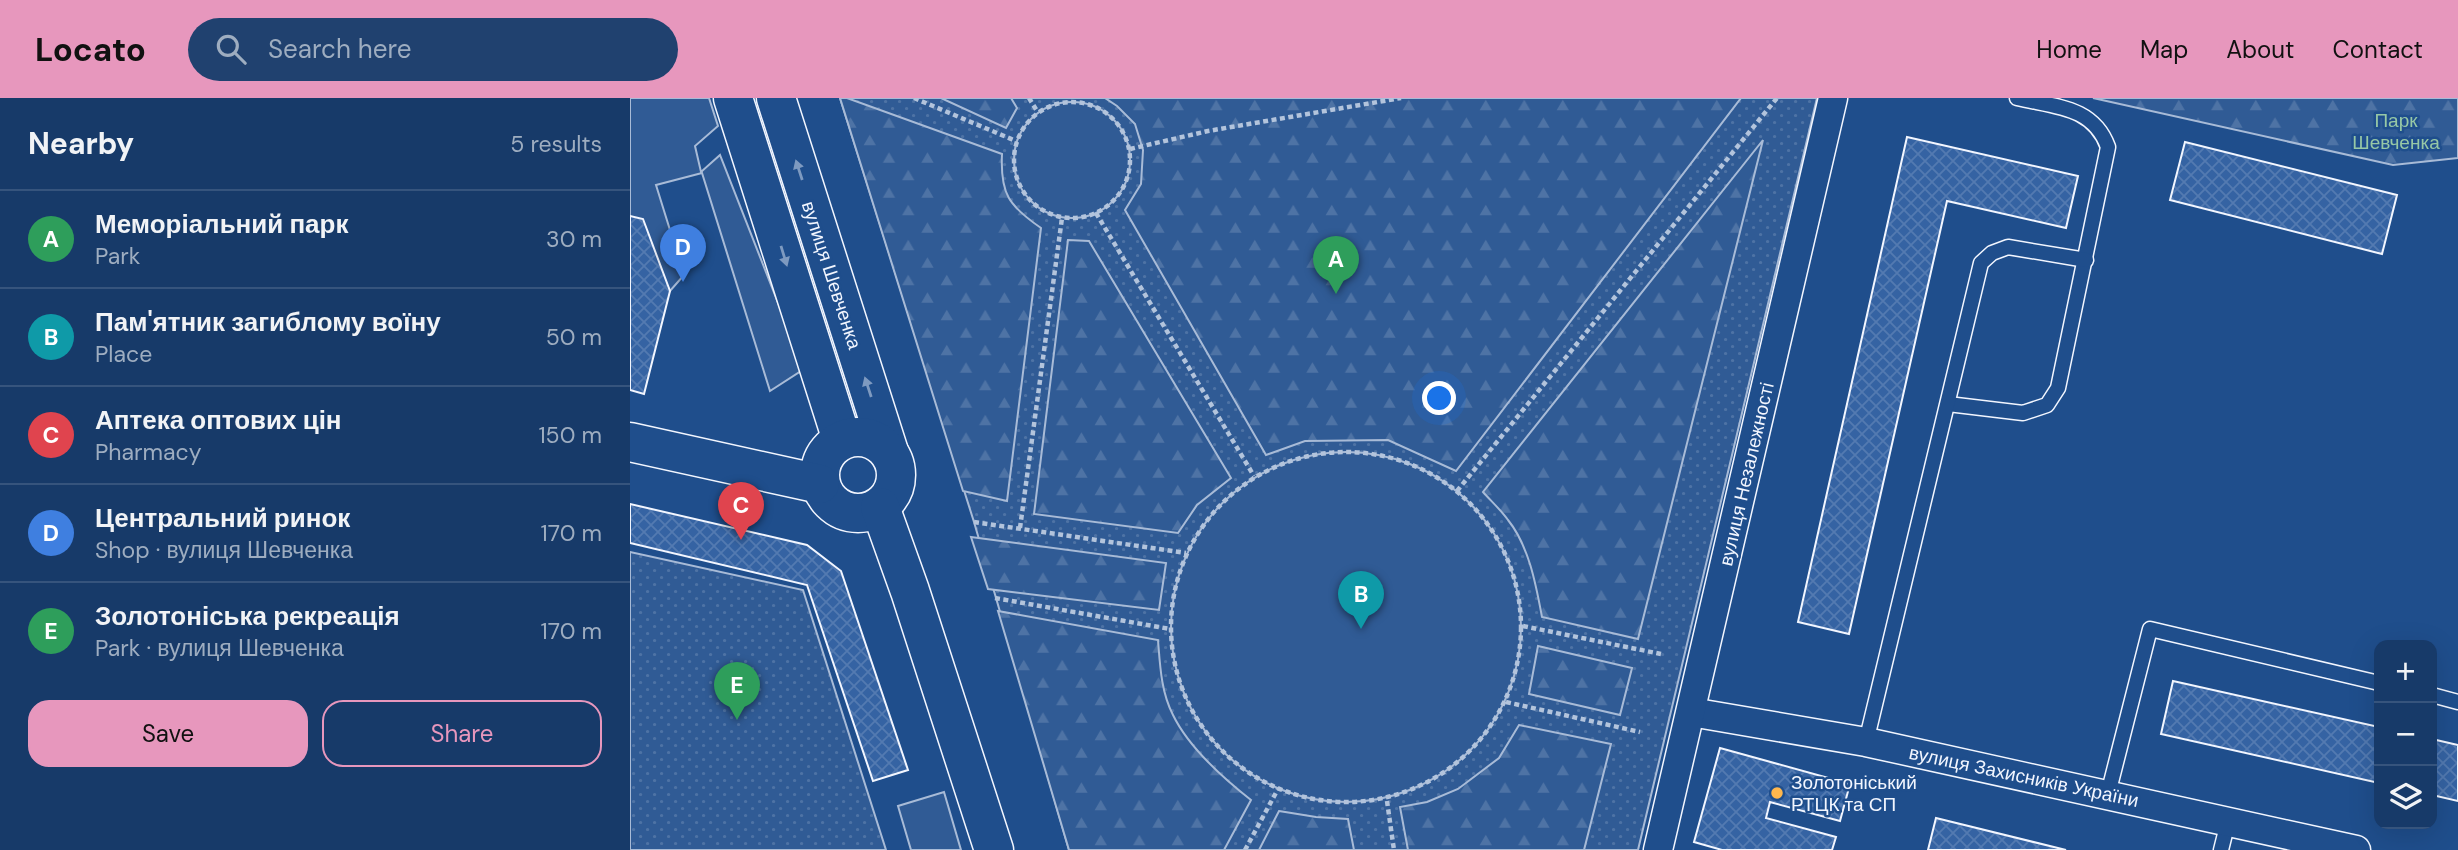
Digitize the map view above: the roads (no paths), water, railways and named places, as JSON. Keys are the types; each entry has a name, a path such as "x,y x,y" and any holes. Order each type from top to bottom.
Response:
{"main road":[{"name":"вулиця Шевченка","path":"733,98 842,440"},
{"name":"вулиця Шевченка","path":"776,98 889,452"},
{"path":"867,438 879,443 889,452 895,463 895,488 880,508 869,513 844,512 825,495 820,484 824,458 831,448 842,440 867,438"},
{"path":"630,442 820,484"},
{"path":"880,508 910,591 994,850"}],"street":[{"name":"вулиця Незалежності","path":"1658,850 1833,98"},
{"name":"вулиця Захисників України","path":"1691,712 1866,742 2356,850"}],"lane":[{"path":"1948,404 2023,412 2046,405 2058,388 2108,147 2103,133 2084,115 2017,98"},
{"path":"1866,742 1981,263 1992,253 2008,247 2086,260"},
{"path":"2108,794 2150,629 2374,682"},
{"path":"2437,696 2458,702"},
{"path":"2221,850 2228,822"}],"place":[{"name":"Центральний ринок","path":"683,282"},
{"name":"Меморіальний парк","path":"1336,294"},
{"name":"Аптека оптових цін","path":"741,540"},
{"name":"Пам'ятник загиблому воїну","path":"1361,629"},
{"name":"Золотоніська рекреація","path":"737,720"},
{"name":"Золотоніський РТЦК та СП","path":"1777,793"}],"park label":[{"name":"Парк Шевченка","path":"2396,131"}]}
